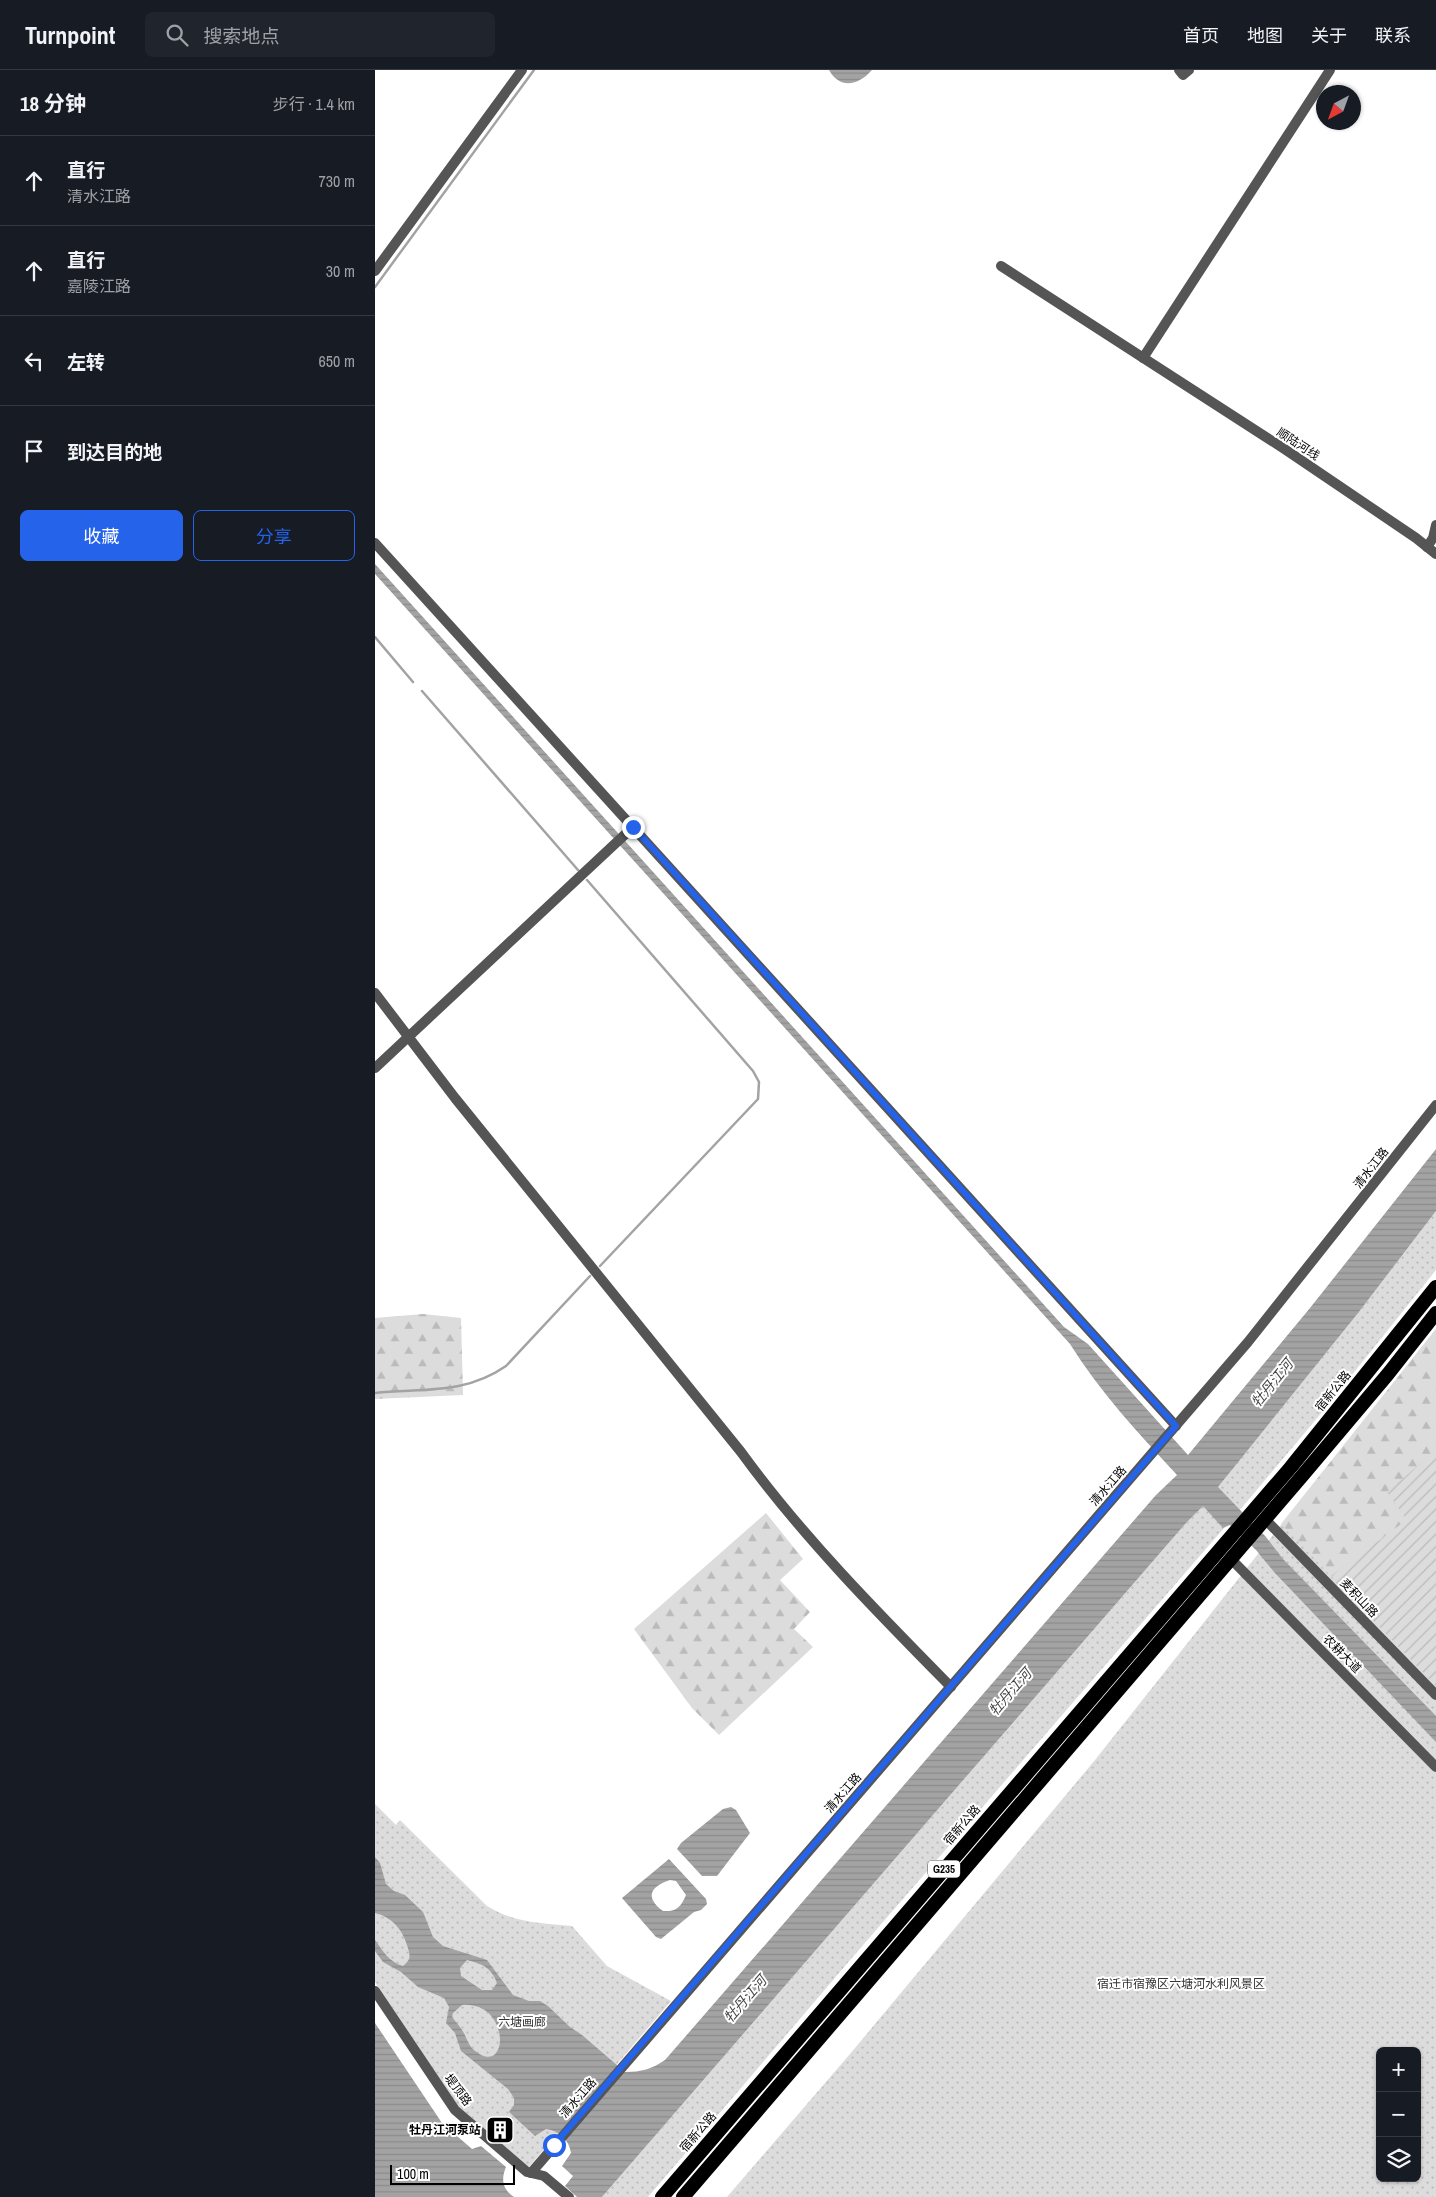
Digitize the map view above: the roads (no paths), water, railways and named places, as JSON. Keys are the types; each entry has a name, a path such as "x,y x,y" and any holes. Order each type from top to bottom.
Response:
{"highway":[{"name":"宿新公路","path":"662,2197 1291,1467 1436,1287"},
{"path":"1234,1555 1389,1374 1436,1313"},
{"name":"G235","path":"683,2197 1234,1555"}],"street":[{"path":"375,271 522,70"},
{"path":"1179,70 1183,75 1189,70"},
{"path":"1143,358 1330,70"},
{"name":"顺陆河线","path":"1001,266 1361,500 1436,554"},
{"path":"1427,547 1433,538 1436,525"},
{"path":"375,543 630,830 1174,1428"},
{"path":"375,1068 630,830"},
{"path":"375,994 410,1036 455,1098 741,1452 786,1512 873,1610 951,1687"},
{"name":"清水江路","path":"531,2172 1248,1342 1436,1105"},
{"name":"麦积山路","path":"1264,1521 1436,1695"},
{"name":"农耕大道","path":"1234,1555 1436,1767"},
{"name":"堤顶路","path":"375,1991 455,2110 527,2172 545,2176 569,2197"}],"water":[{"path":"829,70 872,70 856,82 844,83 833,76"},
{"name":"牡丹江河","path":"375,564 1064,1327 1088,1344 1188,1455 1310,1308 1436,1149 1436,1211 1358,1313 1218,1487 1266,1537 1283,1559 1436,1716 1436,1742 1274,1572 1256,1550 1230,1525 1223,1528 1203,1506 1186,1523 602,2197 577,2197 565,2186 573,2176 562,2166 571,2153 566,2140 560,2134 546,2129 535,2136 509,2112 514,2105 514,2098 508,2089 461,2051 455,2033 446,2023 449,2007 444,1998 418,1987 401,1972 383,1962 375,1951 375,1940 387,1956 398,1964 403,1966 409,1957 405,1939 399,1929 386,1917 375,1913 375,1857 380,1863 386,1884 394,1891 405,1895 423,1912 433,1937 443,1946 487,1960 513,1995 529,2001 540,2001 548,2006 570,2027 625,2072 641,2071 656,2066 665,2060 1156,1495 1177,1475 1107,1396 1070,1344 375,574","holes":["467,1960 482,1965 492,1973 497,1983 492,1990 482,1990 461,1976 460,1968","462,2005 478,2007 490,2015 497,2025 500,2037 499,2048 494,2055 486,2057 474,2050 460,2026 452,2017 453,2013"]},
{"path":"731,1807 736,1810 750,1833 717,1876 702,1876 677,1849 681,1843 723,1809"},
{"path":"669,1859 706,1899 707,1904 701,1910 694,1912 661,1939 656,1937 622,1898","holes":["676,1881 686,1895 678,1908 671,1911 663,1911 653,1901 652,1892 663,1882"]},
{"path":"375,2023 442,2123 472,2149 481,2146 506,2167 503,2176 504,2184 507,2191 514,2197 375,2197"}],"waterway":[{"path":"375,287 534,70"},
{"path":"375,637 413,682"},
{"path":"422,691 578,870"},
{"path":"587,880 753,1071 759,1082 758,1099 600,1266"},
{"path":"375,1393 459,1386 475,1382 490,1375 506,1366 590,1276"}],"place":[{"name":"牡丹江河泵站","path":"500,2130"}],"park label":[{"name":"宿迁市宿豫区六塘河水利风景区","path":"1181,1984"},
{"name":"六塘画廊","path":"522,2022"}]}
